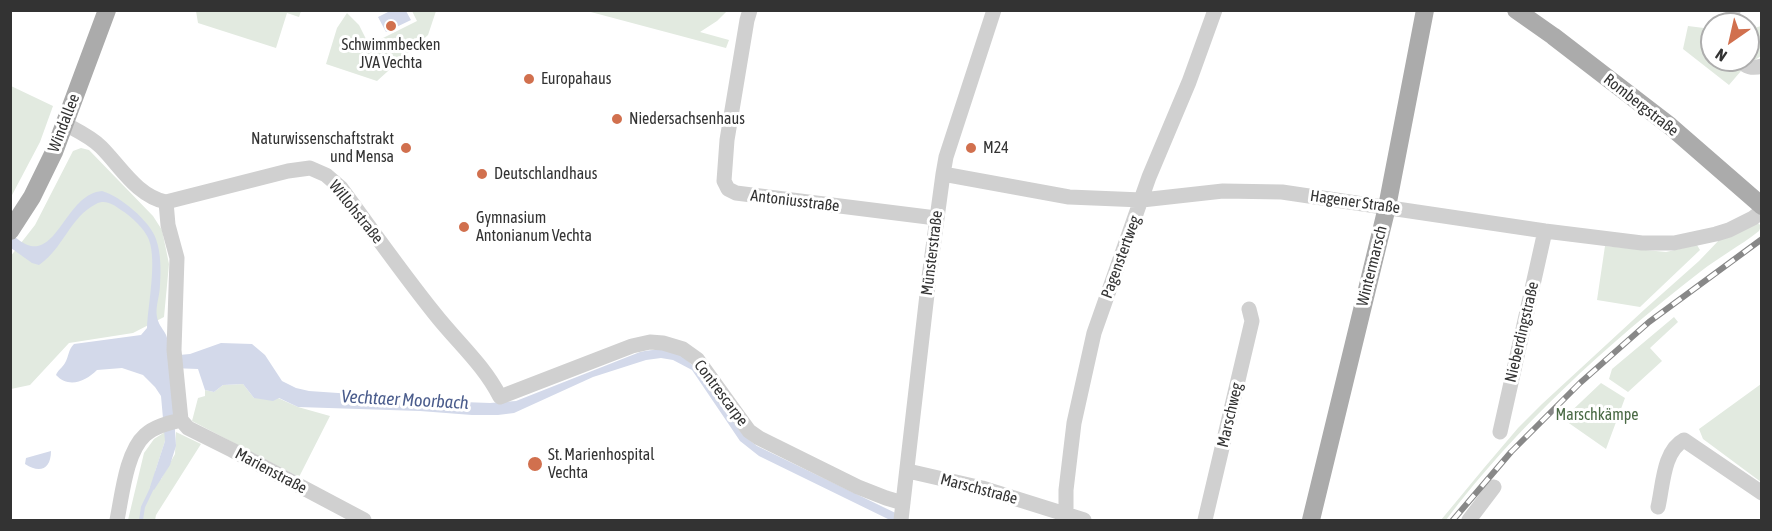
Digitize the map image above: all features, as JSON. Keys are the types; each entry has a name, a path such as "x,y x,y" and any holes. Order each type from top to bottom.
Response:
{"main road":[{"name":"Windallee","path":"12,230 54,152 107,10"},
{"name":"Wintermarsch","path":"1311,520 1387,207 1425,10"},
{"name":"Rombergstraße","path":"1516,10 1670,126 1761,206"}],"street":[{"name":"Antoniusstraße","path":"750,10 727,140 724,181 728,189 736,193 936,218"},
{"name":"Münsterstraße","path":"902,512 942,174 994,10"},
{"name":"Pagenstertweg","path":"1065,517 1074,423 1094,333 1149,177 1189,82 1215,10"},
{"path":"65,124 88,136 100,146 144,194 155,200 166,202 168,225 177,258 173,422 146,434 137,445 131,457 117,520"},
{"name":"Willohstraße","path":"166,202 288,171 310,168 326,175 341,188 426,304 484,371 500,397"},
{"name":"Hagener Straße","path":"942,174 1069,197 1142,200 1194,194 1282,192 1642,243 1674,243 1729,230 1753,218 1761,211"},
{"name":"Nieberdingstraße","path":"1500,432 1545,231"},
{"name":"Marschweg","path":"1205,520 1252,321 1249,309"},
{"name":"Contrescarpe","path":"500,397 632,346 650,342 663,343 683,349 697,359 749,430 759,438 858,487 886,498 902,512"},
{"name":"Marienstraße","path":"173,422 232,450 364,520"},
{"path":"1658,507 1668,455 1676,444 1684,440 1761,493"},
{"name":"Marschstraße","path":"908,471 982,488 1065,517 1084,520"},
{"path":"1469,520 1494,487"}],"green space":[{"path":"196,10 301,11 299,17 287,13 276,48 198,23"},
{"path":"412,11 436,11 428,35 377,81 326,64 337,28 347,13 359,25 369,45 417,21"},
{"path":"587,11 727,11 700,32 729,40 726,48"},
{"path":"1688,26 1700,28 1700,62 1683,49"},
{"path":"1760,26 1761,26 1760,57"},
{"path":"1712,72 1740,72 1729,85"},
{"path":"11,86 53,106 40,142 11,197"},
{"path":"81,148 89,150 153,216 162,230 169,264 164,317 133,333 69,343 30,385 11,389 10,257 35,225 73,151"},
{"path":"1757,222 1761,226 1759,231 1665,300 1564,388 1502,452 1446,520 1441,520 1518,428 1542,404 1699,261 1721,238"},
{"path":"1697,245 1700,250 1640,307 1597,300 1605,246 1666,252"},
{"path":"1674,317 1678,322 1650,348 1662,361 1628,392 1609,379 1612,369"},
{"name":"Marschkämpe","path":"1601,383 1625,398 1606,449 1563,419"},
{"path":"243,384 254,398 278,398 298,407 330,416 299,477 192,421 198,398 205,396 205,390 214,392 223,385"},
{"path":"1761,384 1761,482 1703,439 1699,429"},
{"path":"165,432 165,441 155,472 161,479 175,454 176,432 201,444 155,520 128,520 144,453 154,439"}],"water":[{"name":"Schwimmbecken JVA Vechta","path":"390,11 406,11 411,20 386,32 378,17"},
{"name":"Vechtaer Moorbach","path":"102,191 134,210 148,225 156,239 160,268 157,313 158,321 167,338 168,356 190,354 221,343 252,344 265,355 282,381 296,388 309,391 417,396 490,403 516,401 640,352 669,350 682,356 703,377 748,439 757,446 910,520 890,520 759,456 740,441 692,370 673,360 661,358 646,360 593,377 514,413 498,415 298,407 279,398 273,401 254,398 243,384 223,385 214,392 205,390 198,369 171,368 176,446 170,465 154,490 150,487 165,441 161,396 155,387 143,375 122,368 97,370 77,382 66,382 56,375 74,344 141,335 147,328 152,260 147,236 129,216 112,204 103,202 87,210 54,251 39,265 32,263 11,248 10,234 31,246 41,245 49,240 80,202 90,194"},
{"path":"51,451 49,462 44,468 35,469 25,464 26,458"}],"waterway":[{"path":"141,520 143,507 154,484"}],"railway":[{"path":"1453,520 1511,452 1580,383 1649,322 1762,239"}],"place":[{"name":"Schwimmbecken JVA Vechta","path":"391,26"},
{"name":"Europahaus","path":"529,79"},
{"name":"Niedersachsenhaus","path":"617,119"},
{"name":"Naturwissenschaftstrakt und Mensa","path":"406,148"},
{"name":"M24","path":"971,148"},
{"name":"Deutschlandhaus","path":"482,174"},
{"name":"Gymnasium Antonianum Vechta","path":"464,227"},
{"name":"St. Marienhospital Vechta","path":"535,464"}]}
